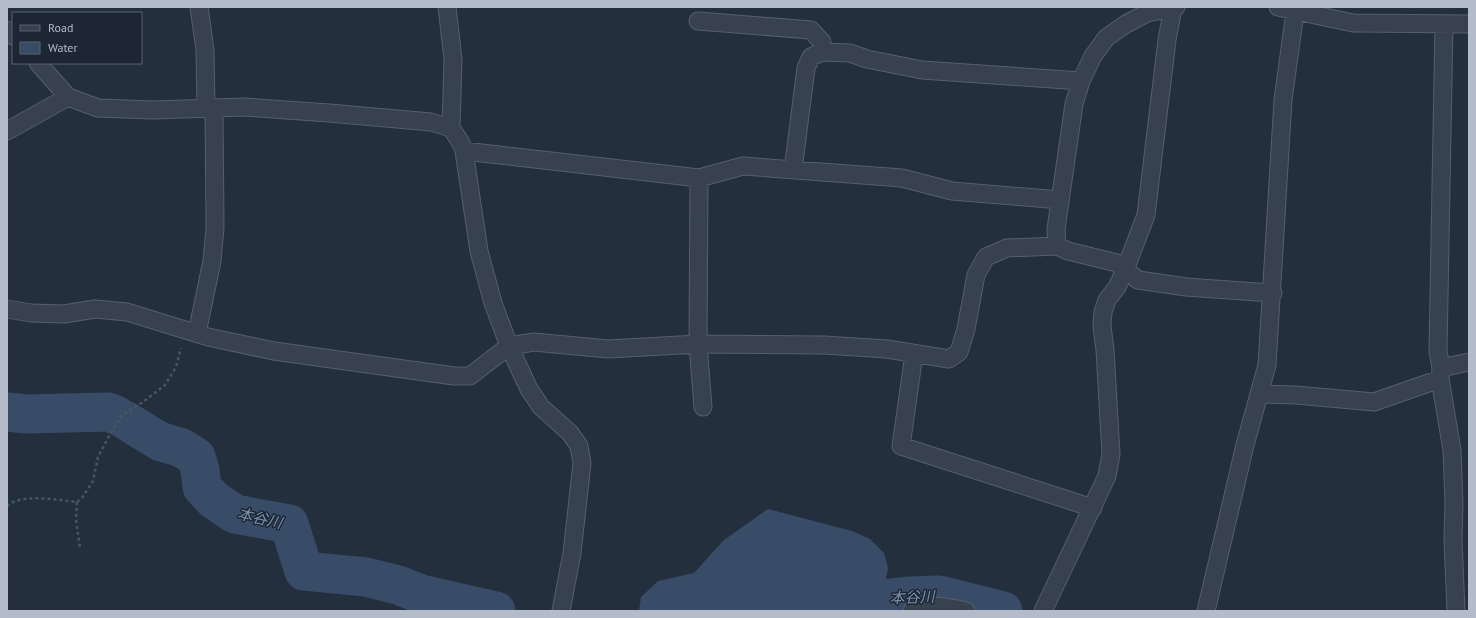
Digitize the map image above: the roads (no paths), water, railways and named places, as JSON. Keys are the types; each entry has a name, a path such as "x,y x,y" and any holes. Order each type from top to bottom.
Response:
{"street":[{"path":"192,332 212,261 215,228 210,108 205,50 199,7"},
{"path":"447,7 453,59 451,128 461,143 464,151 479,250 493,303 509,346 528,389 541,407 570,433 578,446 582,463 572,553 561,611"},
{"path":"1278,7 1295,12 1353,23 1469,24"},
{"path":"1043,611 1107,476 1111,454 1105,350 1102,326 1103,312 1107,300 1117,287 1125,270 1146,215 1167,40 1174,8 1147,13 1126,24 1106,38 1093,56 1081,80 1074,104 1060,200 1056,229 1057,246"},
{"path":"1206,611 1245,445 1267,365 1283,100 1295,12"},
{"path":"698,21 811,30 822,42 822,52"},
{"path":"1444,24 1438,351 1452,450 1454,504 1453,540 1456,611"},
{"path":"793,170 806,68 811,57 822,52 850,54 922,70 1081,80"},
{"path":"39,64 68,97 98,108 153,110 244,107 431,122 451,128"},
{"path":"7,131 68,97"},
{"path":"464,151 699,178 743,166 902,178 952,191 1060,200"},
{"path":"699,178 698,344 703,407"},
{"path":"7,309 30,313 64,314 95,309 127,312 192,332 274,351 454,376 470,376 509,346 534,342 608,349 698,344 824,345 886,349 949,359 959,352 966,329 976,275 986,257 1007,248 1057,246 1068,251 1116,264 1138,280 1186,287 1272,293"},
{"path":"914,354 901,446 1093,508"},
{"path":"1260,394 1296,395 1374,402 1469,362"},
{"path":"912,611 919,608 946,606 966,611"}],"water":[{"path":"768,509 852,531 870,539 884,553 888,568 885,584 862,611 639,611 641,597 658,581 694,573 724,540"}],"waterway":[{"name":"本谷川","path":"7,412 26,414 108,412 116,415"},
{"name":"本谷川","path":"125,420 159,441 182,448 196,457 200,470 202,487 214,500 235,514 289,524 304,571 366,577 398,585 421,594 496,611"},
{"name":"本谷川","path":"772,611 910,596 939,595 1003,611"}]}
